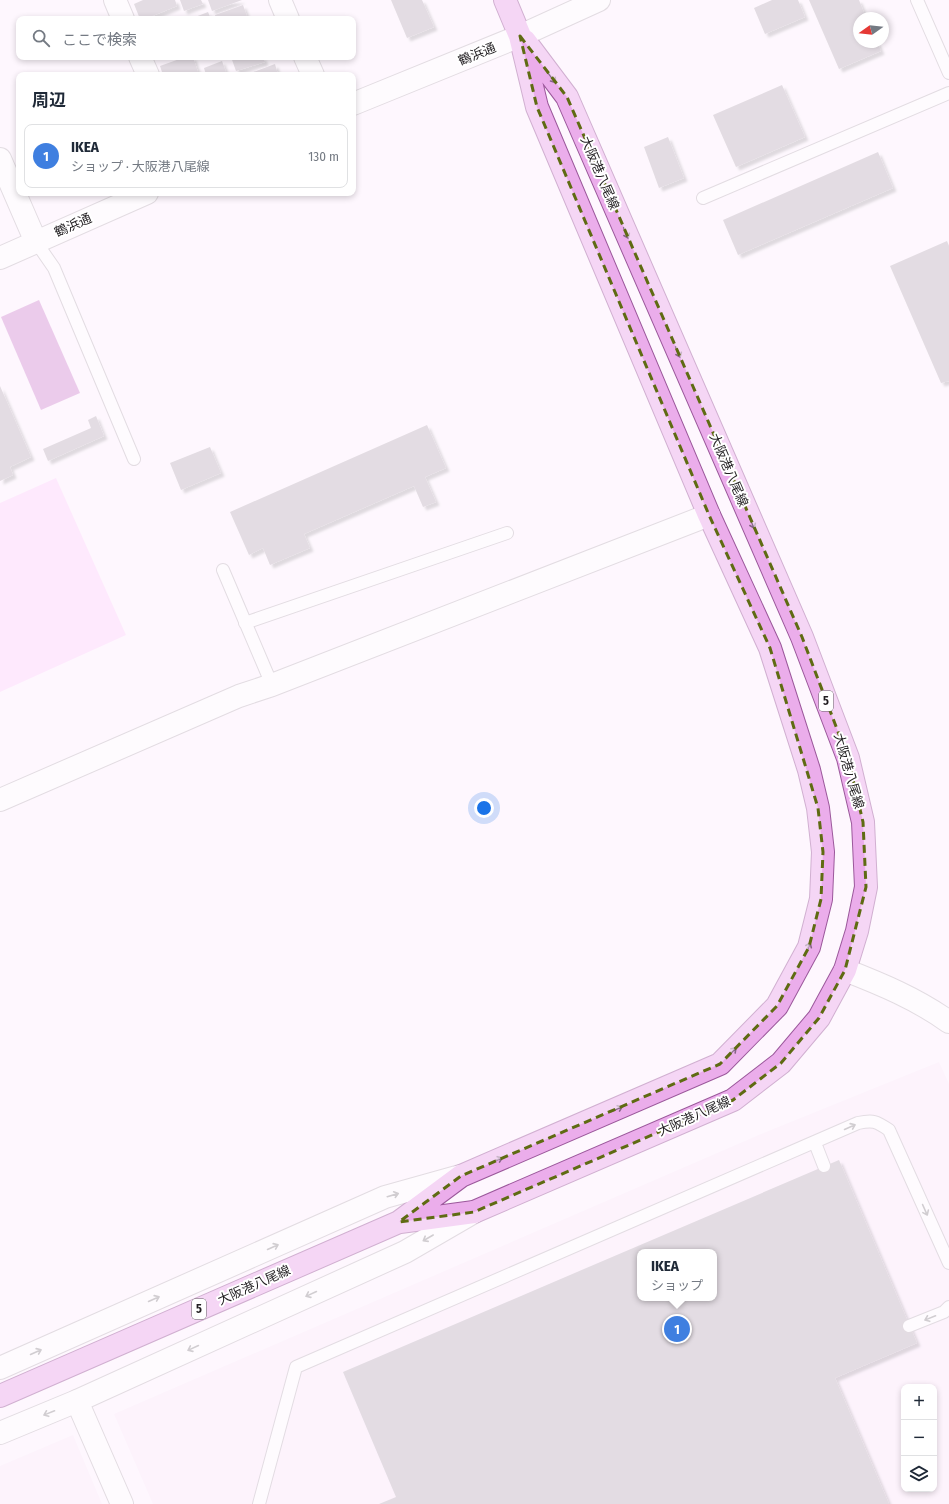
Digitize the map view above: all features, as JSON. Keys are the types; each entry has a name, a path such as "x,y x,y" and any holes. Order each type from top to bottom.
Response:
{"main road":[{"name":"大阪港八尾線","path":"0,1396 399,1222 461,1176 720,1064 777,1006 809,947 821,899 823,852 818,808 809,770 770,648 709,515 537,107 520,36 505,0"},
{"name":"大阪港八尾線","path":"399,1222 474,1212 733,1100 781,1062 819,1018 845,970 858,931 866,887 863,822 848,758 802,637 567,97 520,36"}],"street":[{"path":"115,0 122,16"},
{"path":"280,0 287,16"},
{"name":"鶴浜通","path":"356,103 520,36 599,0"},
{"path":"141,60 147,72"},
{"path":"306,60 312,72"},
{"path":"0,159 16,196"},
{"path":"16,196 36,242"},
{"name":"鶴浜通","path":"0,258 140,196"},
{"path":"0,800 239,696 272,685 709,515"},
{"path":"845,970 890,988 936,1013 949,1022"},
{"path":"0,1368 385,1197 461,1176"},
{"path":"0,1433 77,1401 404,1252 474,1212"},
{"path":"77,1401 122,1504"}],"lane":[{"path":"917,0 949,73"},
{"path":"702,198 949,93"},
{"path":"36,242 54,268 134,459"},
{"path":"245,623 507,533"},
{"path":"223,570 272,685"},
{"path":"259,1504 296,1367 815,1143 858,1123 871,1120 879,1123 889,1130 949,1264"},
{"path":"815,1143 824,1166"},
{"path":"909,1326 944,1312 949,1307"}],"highlighted area":[{"path":"520,36 567,97 802,637 848,758 863,822 866,887 845,970 819,1018 781,1063 733,1100 474,1212 399,1222 461,1176 720,1064 777,1006 809,947 821,899 823,852 818,808 770,648 709,515 537,107"}],"shaded area":[{"path":"39,300 80,393 41,410 1,317"},
{"path":"56,478 126,635 0,692 0,503"},
{"path":"939,1062 949,1084 949,1504 153,1504 114,1414 766,1132"},
{"path":"73,1435 102,1504 0,1504 0,1466"}],"building":[{"path":"143,0 175,0 177,6 152,16 139,16 134,4"},
{"path":"180,0 201,0 203,4 184,11"},
{"path":"208,0 242,0 212,11"},
{"path":"391,0 422,0 434,27 407,38"},
{"path":"772,0 798,0 805,17 765,34 754,8"},
{"path":"809,0 859,0 864,12 853,12 853,48 880,48 881,51 839,69"},
{"path":"243,5 247,16 215,16"},
{"path":"208,12 210,16 198,16"},
{"path":"177,60 194,60 198,72 162,72 160,66"},
{"path":"232,60 264,60 265,62 236,71"},
{"path":"222,61 226,72 205,72 204,68"},
{"path":"275,64 277,72 253,72"},
{"path":"782,85 805,137 736,167 713,115"},
{"path":"668,137 684,178 659,188 644,147"},
{"path":"878,152 893,188 738,255 723,220"},
{"path":"947,241 949,246 949,381 941,383 890,266"},
{"path":"0,386 31,457 10,467 13,475 0,481"},
{"path":"96,416 104,436 48,461 43,449 91,428 88,420"},
{"path":"427,425 446,468 425,477 436,502 423,507 414,486 304,534 310,548 270,565 263,548 249,555 230,512"},
{"path":"210,447 221,473 181,490 170,463"},
{"path":"839,1160 917,1343 835,1378 889,1504 379,1504 396,1497 343,1372"}],"place":[{"name":"IKEA","path":"677,1329"}]}
